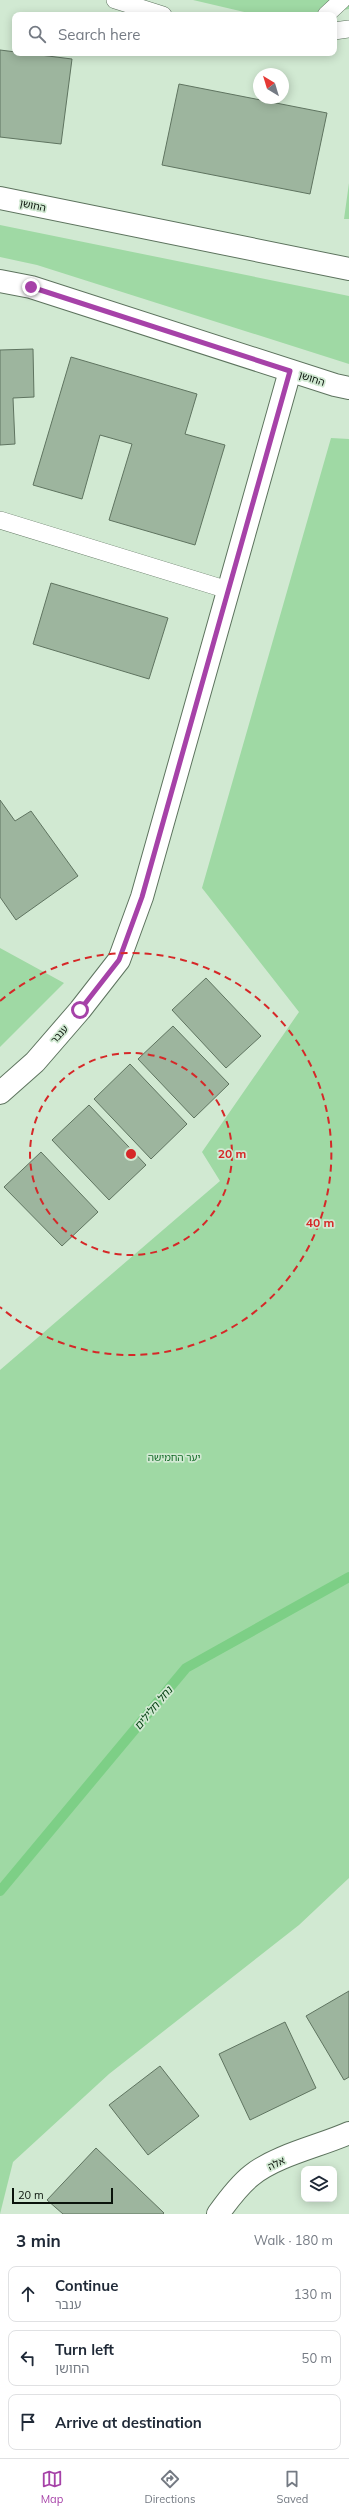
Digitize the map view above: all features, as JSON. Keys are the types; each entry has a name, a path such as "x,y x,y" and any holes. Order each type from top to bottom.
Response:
{"street":[{"name":"החושן","path":"0,198 349,269"},
{"name":"החושן","path":"0,281 31,287 290,371 349,388"},
{"name":"ענבר","path":"0,1094 34,1062 80,1010 119,960 142,897 290,371"},
{"name":"אלה","path":"218,2214 239,2187 253,2174 278,2161 349,2133"}],"lane":[{"path":"115,0 153,12"},
{"path":"329,12 342,0"},
{"path":"337,30 349,29"},
{"path":"0,520 228,590"}],"green space":[{"path":"193,0 349,0 349,9 332,12 244,12"},
{"path":"349,183 349,219 344,219"},
{"path":"0,225 349,296 349,364 37,265 0,257"},
{"name":"יער החמישה","path":"331,438 349,439 349,1878 299,1925 109,2074 13,2162 0,2214 0,1370 220,1181 202,1152 299,1012 202,888"},
{"path":"0,948 64,983 0,1047"}],"building":[{"path":"0,50 12,52 12,56 48,56 72,59 61,144 0,137"},
{"path":"179,84 253,98 253,104 281,104 327,113 310,194 162,165"},
{"path":"33,349 34,397 13,398 15,444 0,445 0,350"},
{"path":"71,357 197,394 185,434 225,445 195,545 109,520 132,444 100,435 82,499 33,485"},
{"path":"51,583 168,618 149,679 33,644"},
{"path":"0,800 15,821 31,811 78,876 16,920 0,897"},
{"path":"206,978 261,1036 226,1068 172,1010"},
{"path":"173,1026 229,1084 194,1118 138,1059"},
{"path":"130,1064 187,1124 151,1159 94,1099"},
{"path":"89,1105 146,1165 109,1200 52,1140"},
{"path":"41,1152 98,1212 62,1246 4,1187"},
{"path":"349,1991 349,2077 344,2080 306,2016"},
{"path":"285,2022 316,2088 250,2120 219,2054"},
{"path":"160,2066 199,2116 148,2155 109,2105"},
{"path":"96,2148 164,2213 63,2214 47,2200"}],"waterway":[{"name":"נחל חלילים","path":"0,1891 186,1668 349,1577"}],"route":[{"path":"31,287 290,371 142,897 119,960 80,1010"}]}
